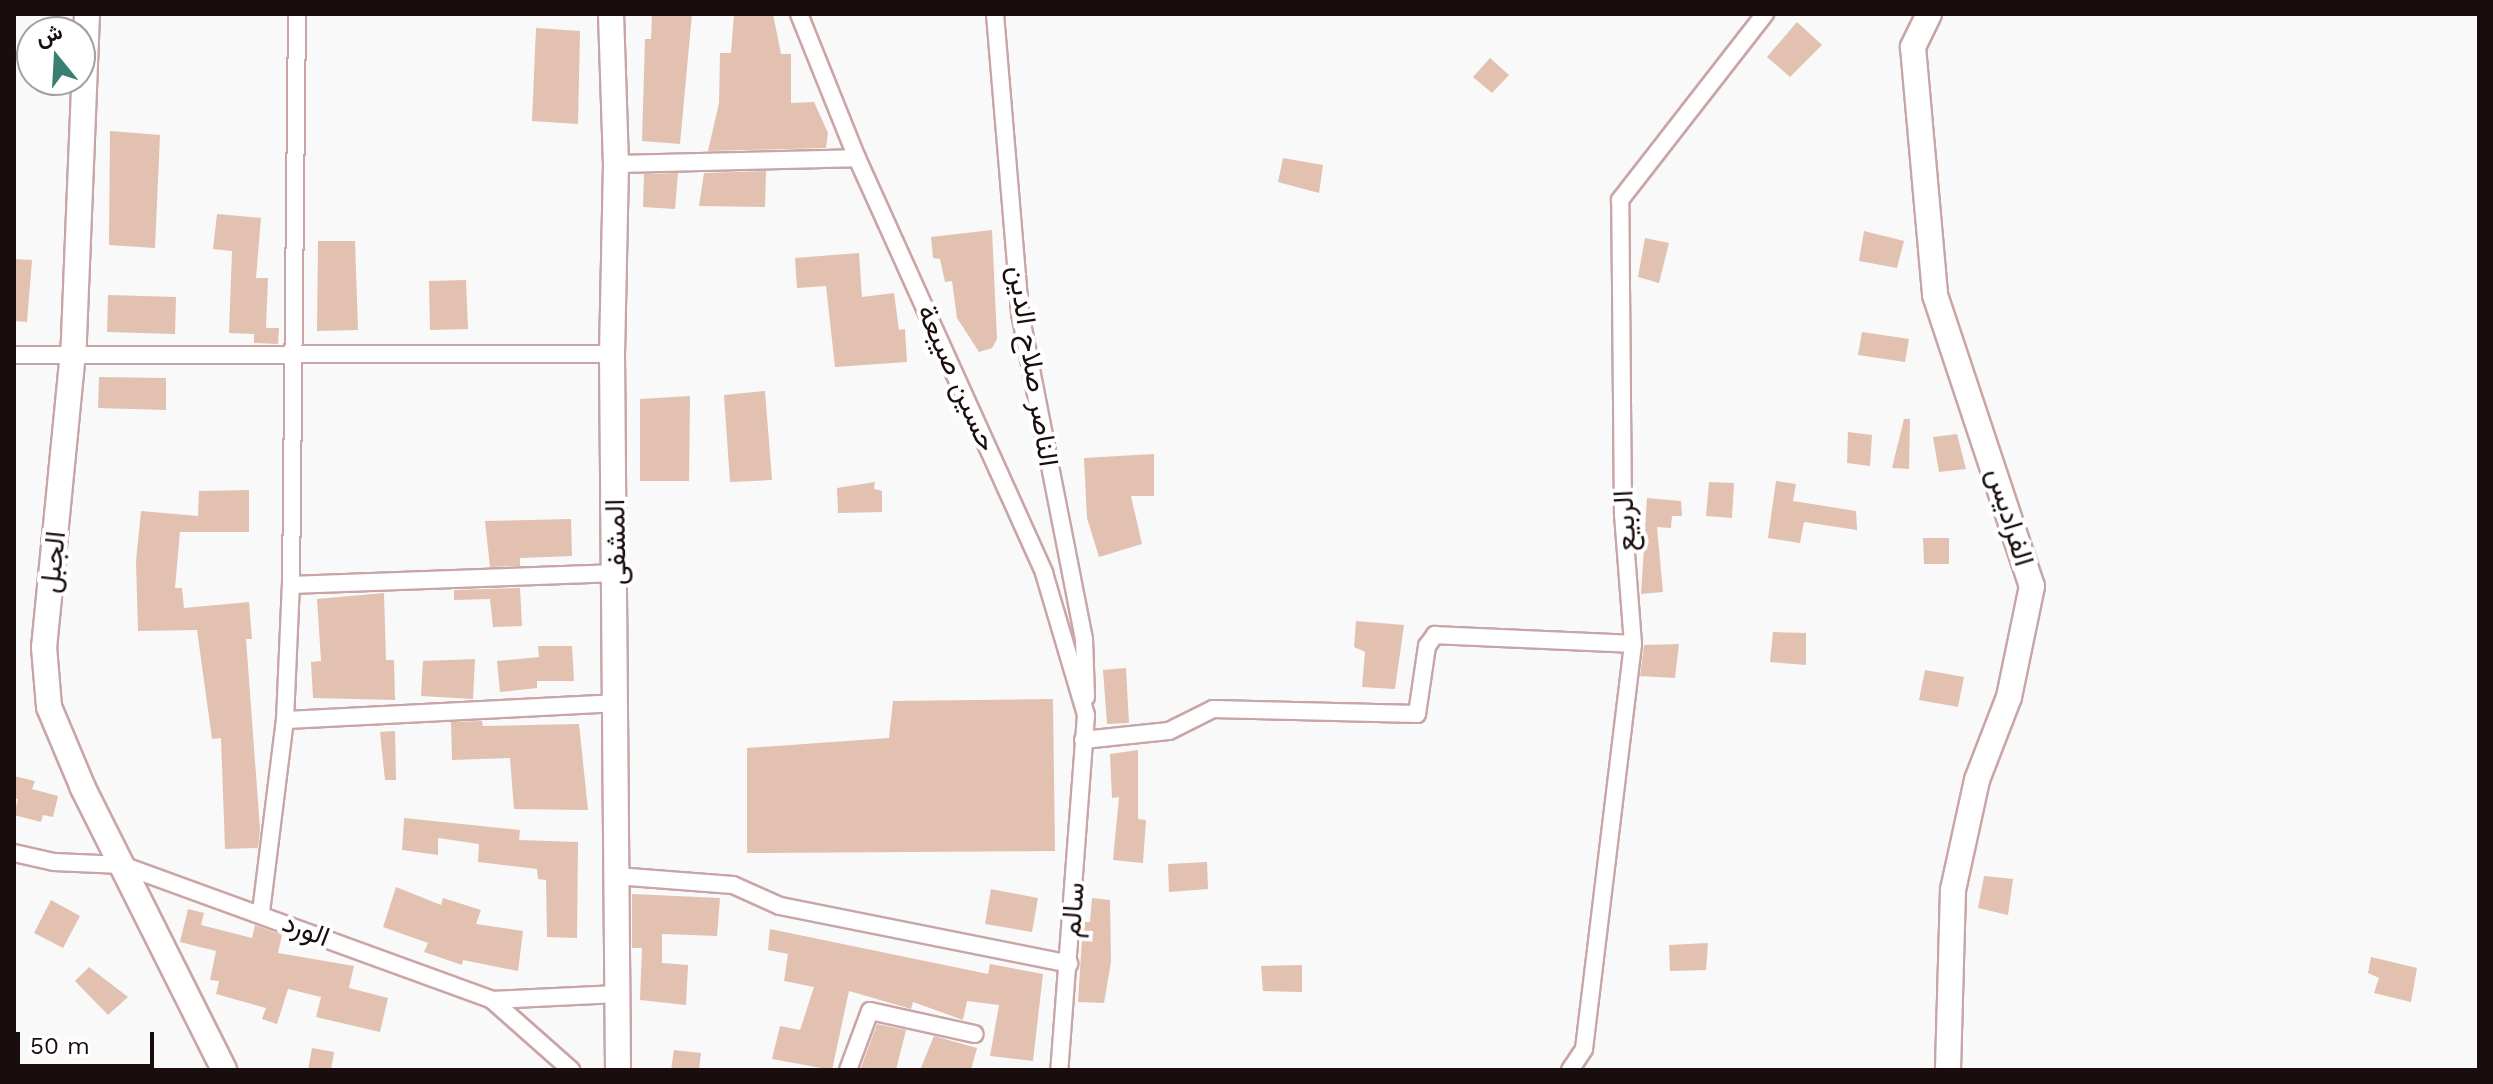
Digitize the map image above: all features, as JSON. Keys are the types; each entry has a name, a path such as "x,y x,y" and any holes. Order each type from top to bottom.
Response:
{"street":[{"name":"الجبل","path":"87,14 73,356 44,647 49,707 122,865 224,1070"},
{"path":"261,912 285,720 291,585 290,353 297,14"},
{"name":"المشفى","path":"611,14 616,164 612,354 617,573 618,1070"},
{"name":"حسين صيبعة","path":"799,14 857,158 1044,573 1086,715 1083,745"},
{"name":"الناصر صلاح الدين","path":"995,14 1020,313 1084,639 1086,715"},
{"name":"الربيع","path":"1570,1070 1584,1049 1633,644 1623,515 1620,200 1765,14"},
{"name":"الفراديس","path":"1929,14 1913,47 1935,295 2032,586 2009,697 1977,780 1953,890 1948,1070"},
{"path":"616,164 857,158"},
{"path":"14,355 612,354"},
{"path":"291,585 617,573"},
{"path":"1083,745 1169,731 1213,709 1417,714 1427,646 1435,635 1633,644"},
{"path":"285,720 616,703"},
{"name":"سالم","path":"1059,1070 1083,745"},
{"name":"الورد","path":"14,853 54,862 122,865 261,912 492,1000 571,1070"},
{"path":"616,876 733,885 795,910 1069,964"},
{"path":"492,1000 618,994"},
{"path":"848,1070 870,1011 975,1034"}],"building":[{"path":"652,14 692,14 680,144 642,141 645,39 651,39"},
{"path":"734,14 773,14 781,54 791,54 791,103 814,102 828,133 826,148 708,151 719,103 720,53 731,53"},
{"path":"1797,22 1822,45 1790,77 1767,57"},
{"path":"536,28 580,31 578,124 532,121"},
{"path":"1490,58 1509,75 1492,93 1473,77"},
{"path":"110,131 160,135 155,248 109,245"},
{"path":"1283,158 1323,165 1319,193 1278,182"},
{"path":"766,171 765,207 699,206 704,173"},
{"path":"678,173 675,209 643,207 644,174"},
{"path":"217,214 261,218 256,278 268,278 266,328 279,328 278,344 254,343 254,334 229,333 232,251 213,249"},
{"path":"992,230 997,339 992,348 979,352 957,318 952,281 945,282 940,259 933,258 931,237"},
{"path":"1864,231 1904,241 1897,268 1859,261"},
{"path":"1645,238 1669,243 1659,283 1638,277"},
{"path":"318,241 355,241 358,330 317,331"},
{"path":"859,253 862,297 894,293 899,330 905,329 907,362 835,367 826,286 797,288 795,258"},
{"path":"14,259 32,260 27,322 14,321"},
{"path":"466,280 468,329 430,330 429,281"},
{"path":"108,295 176,297 175,334 107,332"},
{"path":"1862,332 1909,339 1905,362 1858,355"},
{"path":"99,377 166,378 166,410 98,408"},
{"path":"765,391 772,480 730,482 724,395"},
{"path":"690,396 689,481 640,481 640,399"},
{"path":"1904,419 1910,419 1909,469 1892,468"},
{"path":"1848,432 1872,435 1870,466 1847,463"},
{"path":"1957,434 1966,469 1939,472 1933,437"},
{"path":"1154,454 1154,496 1131,496 1142,544 1099,557 1087,518 1084,458"},
{"path":"1776,481 1796,484 1793,501 1856,511 1857,530 1804,522 1800,543 1768,538"},
{"path":"875,482 874,489 882,491 882,512 838,513 837,488"},
{"path":"1709,482 1734,483 1732,518 1706,516"},
{"path":"249,490 249,532 180,532 175,588 182,588 184,608 249,602 252,639 246,639 260,829 258,848 225,849 221,738 212,739 197,630 138,631 136,561 141,511 198,516 199,491"},
{"path":"1647,498 1681,501 1682,516 1672,516 1671,528 1657,527 1663,592 1641,594"},
{"path":"571,519 572,556 520,558 520,566 490,567 485,521"},
{"path":"1923,538 1949,538 1949,564 1924,564"},
{"path":"520,588 522,626 493,627 490,599 454,600 454,590"},
{"path":"384,593 386,660 394,660 395,700 313,698 311,662 321,661 317,599"},
{"path":"1356,621 1404,625 1395,689 1362,687 1365,652 1354,647"},
{"path":"1773,632 1806,633 1806,665 1770,662"},
{"path":"1679,644 1675,678 1640,676 1644,645"},
{"path":"538,646 572,646 574,681 537,681 537,688 500,692 497,661 539,657"},
{"path":"475,659 473,699 421,696 423,661"},
{"path":"1126,668 1129,723 1107,724 1103,670"},
{"path":"1925,670 1964,677 1958,707 1919,700"},
{"path":"1053,699 1055,851 747,853 747,748 889,738 893,701"},
{"path":"482,721 483,726 579,724 588,810 514,809 510,758 452,760 451,722"},
{"path":"395,731 396,780 385,780 380,732"},
{"path":"1138,750 1138,819 1146,820 1143,863 1113,860 1119,797 1112,798 1110,754"},
{"path":"14,776 35,781 32,789 58,796 53,817 43,815 41,822 14,815 18,799 14,798"},
{"path":"404,818 520,830 519,840 578,842 577,938 547,937 546,880 538,879 537,869 478,862 479,844 438,838 438,855 402,850"},
{"path":"1207,862 1208,889 1169,892 1168,864"},
{"path":"1984,876 2013,879 2008,915 1978,908"},
{"path":"396,887 441,905 443,898 481,910 476,924 523,931 518,971 463,960 462,965 424,952 428,943 383,927"},
{"path":"991,889 1038,898 1032,932 985,924"},
{"path":"632,894 720,898 717,936 662,934 662,963 688,965 686,1005 640,1000 642,948 632,948"},
{"path":"1092,898 1110,900 1111,962 1104,1003 1078,1002 1083,922 1090,922"},
{"path":"51,900 80,916 63,948 34,933"},
{"path":"188,909 204,913 201,925 252,938 255,925 282,935 278,953 354,966 349,988 388,998 380,1032 316,1017 321,997 288,989 277,1024 262,1019 266,1008 216,994 219,981 210,980 216,951 180,942"},
{"path":"770,929 988,974 990,964 1043,974 1033,1061 990,1056 999,1005 967,1001 963,1020 913,1002 911,1009 849,991 832,1070 772,1059 780,1026 800,1030 814,987 784,981 788,954 768,950"},
{"path":"1708,943 1706,970 1670,971 1669,945"},
{"path":"2371,957 2417,968 2411,1002 2374,993 2379,978 2368,973"},
{"path":"1302,965 1302,992 1263,991 1261,966"},
{"path":"89,967 128,997 108,1015 75,981"},
{"path":"877,1024 906,1030 896,1070 860,1070"},
{"path":"934,1036 977,1048 971,1070 920,1070"},
{"path":"312,1048 334,1052 331,1070 308,1070"},
{"path":"674,1050 701,1053 699,1070 671,1070"}]}
